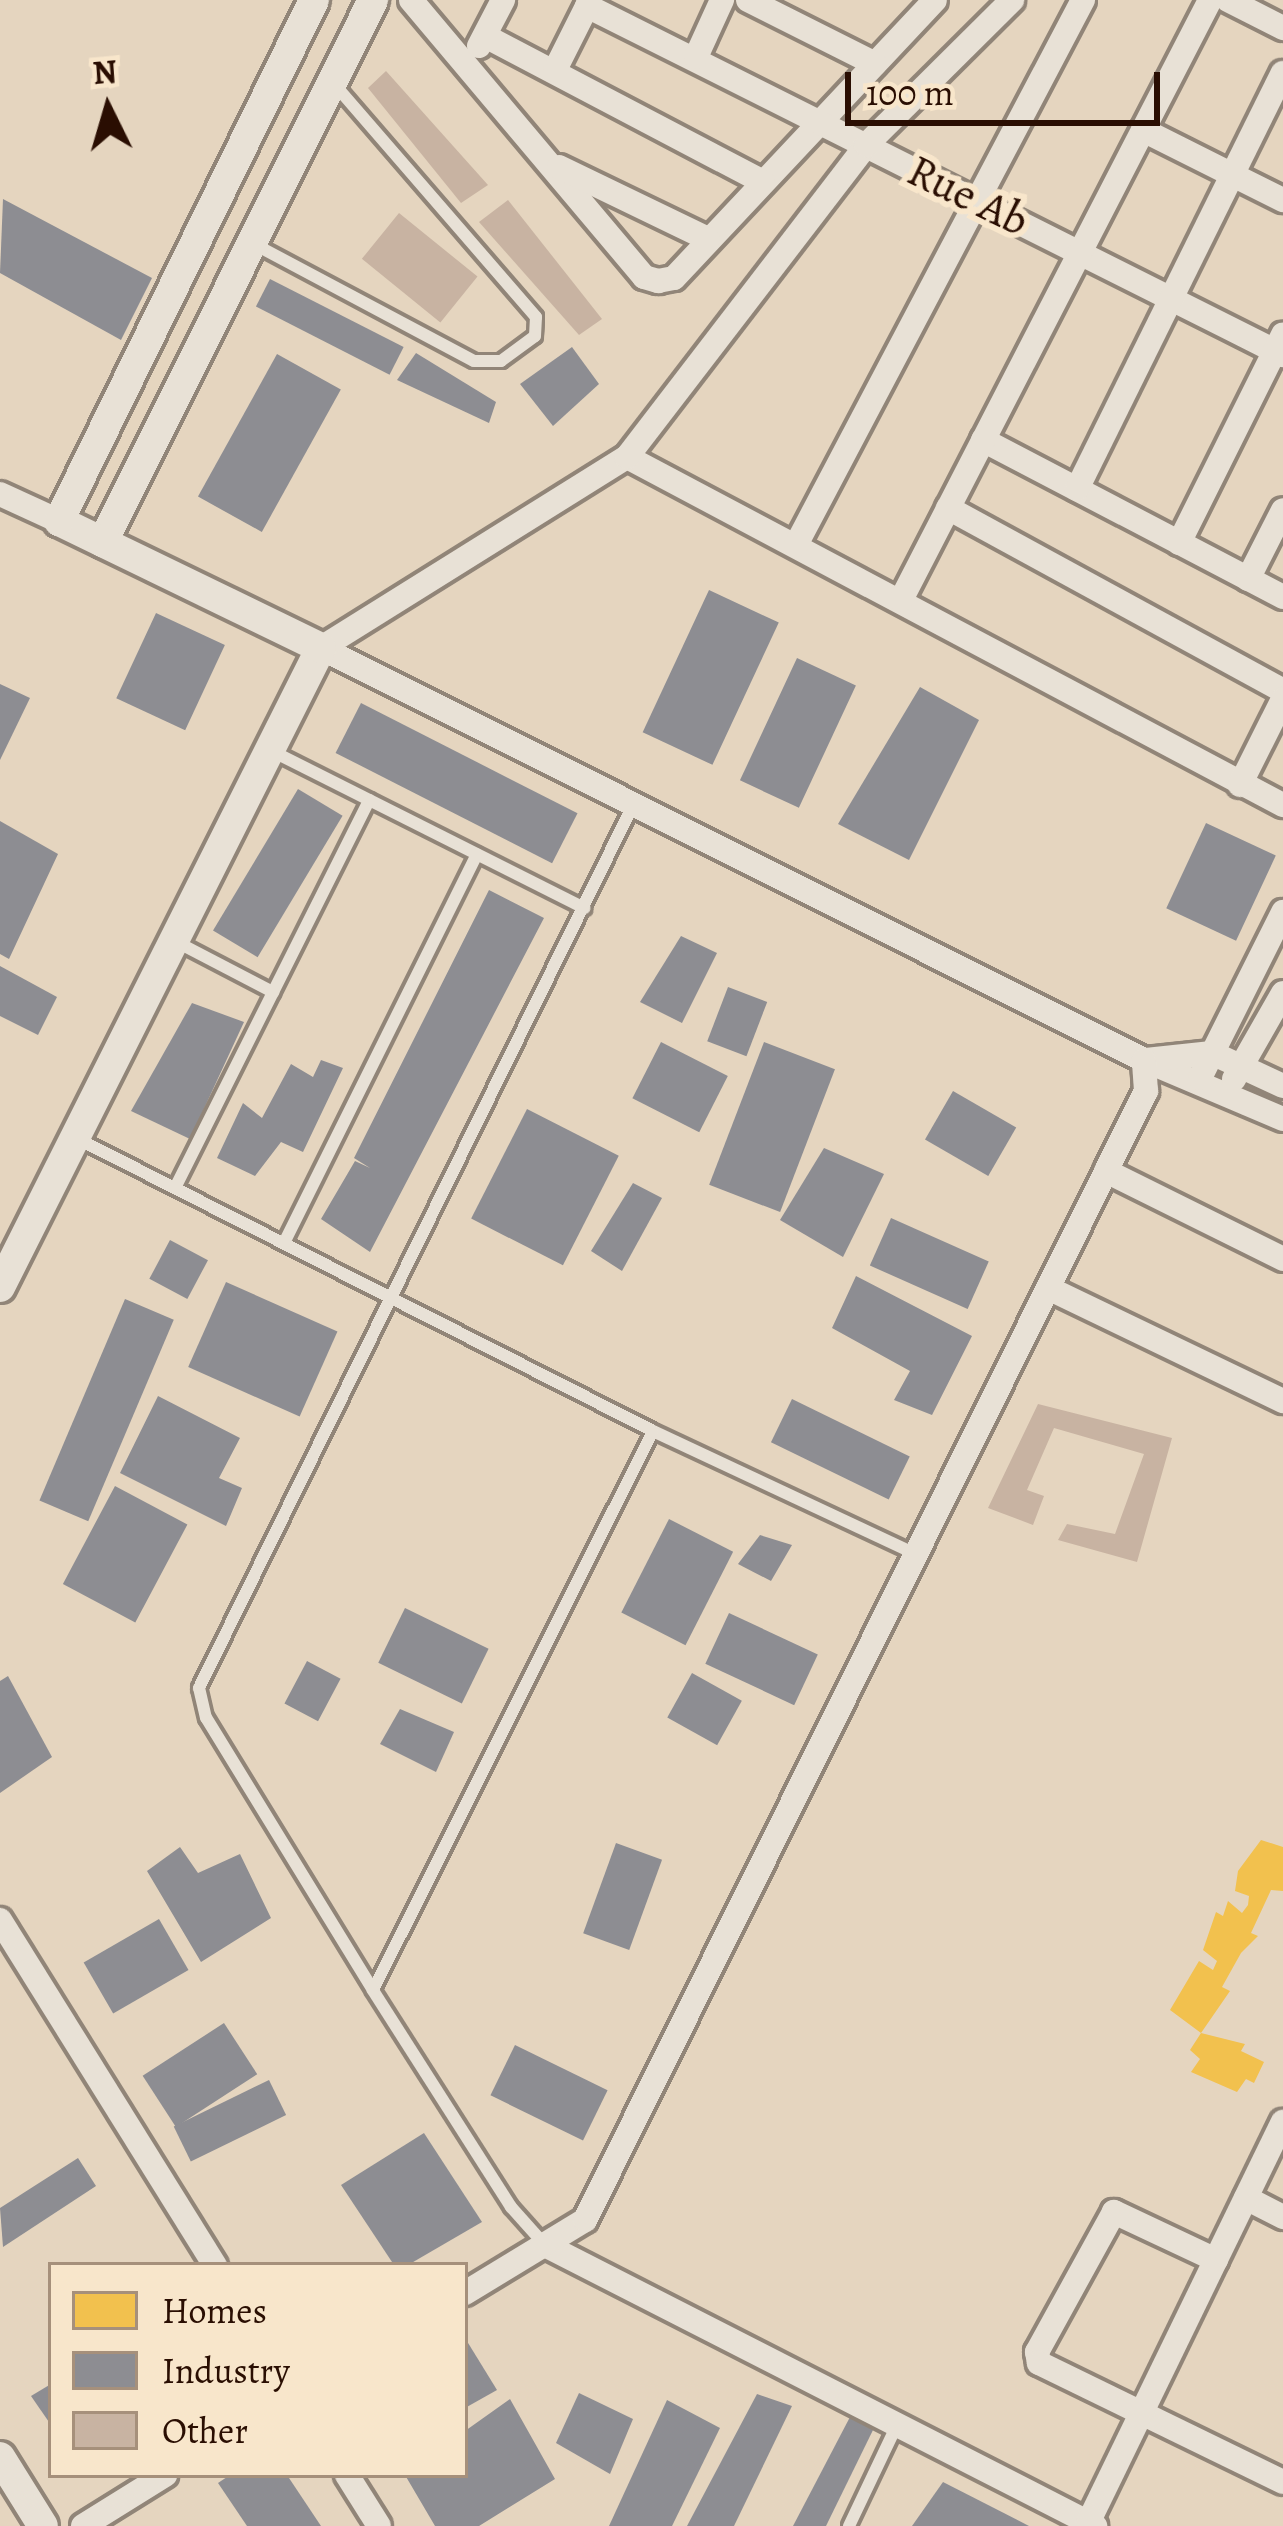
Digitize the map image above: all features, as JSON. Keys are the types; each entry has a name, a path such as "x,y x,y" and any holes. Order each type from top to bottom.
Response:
{"street":[{"path":"59,521 314,0"},
{"path":"103,542 373,0"},
{"path":"411,0 470,64 644,277 674,278 825,123 934,0"},
{"path":"470,64 502,0"},
{"path":"696,57 722,0"},
{"path":"748,0 875,64"},
{"path":"0,1287 321,648 627,458 866,145 1012,0"},
{"path":"796,545 1084,0"},
{"path":"901,600 1210,0"},
{"path":"1228,0 1283,28"},
{"path":"555,70 589,3"},
{"name":"Rue Ab","path":"589,3 976,201 1280,346"},
{"path":"485,36 763,182"},
{"path":"1077,489 1283,74"},
{"path":"1143,130 1283,200"},
{"path":"551,163 708,238"},
{"path":"1179,543 1280,346"},
{"path":"983,440 1283,597"},
{"path":"627,458 1283,805"},
{"path":"0,494 635,801 1144,1060 1200,1078 1283,1119"},
{"path":"949,508 1283,695 1240,784"},
{"path":"1248,579 1283,510"},
{"path":"1200,1078 1283,912"},
{"path":"1227,1091 1283,993"},
{"path":"1144,1060 1212,1053 1283,1086"},
{"path":"468,2291 585,2219 1146,1091 1144,1060"},
{"path":"1106,1171 1283,1259"},
{"path":"1048,1288 1283,1401"},
{"path":"0,1920 213,2262"},
{"path":"545,2245 1091,2524 1283,2122"},
{"path":"1246,2198 1283,2217"},
{"path":"1216,2260 1114,2212 1037,2352 1047,2372 1283,2482"},
{"path":"0,2456 43,2526"},
{"path":"83,2526 160,2478"},
{"path":"348,2478 379,2526"}],"lane":[{"path":"252,243 474,361 501,361 535,336 536,317 332,82"},
{"path":"269,750 584,908"},
{"path":"175,1188 369,800"},
{"path":"545,2245 511,2207 373,1990 206,1718 199,1688 203,1667 397,1299 635,801"},
{"path":"284,1243 477,854"},
{"path":"172,939 273,992"},
{"path":"72,1136 653,1431 915,1554"},
{"path":"373,1990 653,1431"},
{"path":"849,2526 896,2427"}],"building: Homes":[{"path":"1261,1840 1283,1847 1283,1891 1271,1890 1251,1933 1258,1936 1241,1953 1222,1987 1230,1991 1201,2033 1170,2010 1199,1961 1213,1970 1217,1961 1203,1950 1216,1912 1223,1916 1228,1901 1242,1913 1248,1905 1249,1896 1235,1891 1238,1871"},
{"path":"1201,2033 1245,2044 1241,2051 1264,2062 1254,2083 1246,2079 1237,2092 1191,2072 1200,2059 1190,2050"}],"building: Industry":[{"path":"3,199 152,278 121,340 0,273"},
{"path":"270,279 404,347 390,375 256,307"},
{"path":"572,347 599,384 553,426 520,384"},
{"path":"416,353 496,402 489,423 397,380"},
{"path":"277,354 341,389 262,532 198,497"},
{"path":"709,590 779,623 712,765 643,732"},
{"path":"156,613 225,645 185,730 116,698"},
{"path":"797,658 856,685 799,808 740,780"},
{"path":"0,684 30,698 0,760"},
{"path":"920,687 979,720 909,860 838,824"},
{"path":"361,703 578,813 552,863 336,753"},
{"path":"298,789 343,816 258,957 213,930"},
{"path":"0,821 58,854 9,959 0,954"},
{"path":"1206,823 1276,856 1236,941 1166,908"},
{"path":"489,890 544,918 370,1252 321,1219 355,1161 370,1168 354,1158"},
{"path":"681,936 717,953 682,1023 640,1002"},
{"path":"0,966 57,997 38,1035 0,1016"},
{"path":"728,987 767,1002 746,1056 707,1041"},
{"path":"192,1003 244,1022 190,1139 131,1111"},
{"path":"661,1042 728,1076 699,1132 632,1098"},
{"path":"764,1042 835,1069 780,1212 709,1185"},
{"path":"321,1060 343,1068 303,1152 281,1142 255,1176 217,1158 243,1103 262,1118 291,1064 313,1077"},
{"path":"953,1091 1016,1128 988,1176 925,1139"},
{"path":"527,1109 619,1156 563,1265 471,1219"},
{"path":"824,1148 884,1174 843,1257 780,1220"},
{"path":"633,1183 662,1198 622,1271 591,1251"},
{"path":"891,1218 989,1262 968,1309 870,1266"},
{"path":"170,1240 208,1260 187,1299 149,1279"},
{"path":"856,1276 972,1336 932,1415 894,1400 910,1371 832,1328"},
{"path":"226,1282 337,1332 300,1417 188,1367"},
{"path":"125,1299 174,1320 88,1521 39,1501"},
{"path":"158,1396 240,1438 219,1478 242,1488 226,1526 120,1473"},
{"path":"792,1399 910,1456 889,1500 771,1442"},
{"path":"115,1486 187,1524 135,1623 63,1584"},
{"path":"669,1519 733,1552 685,1645 621,1613"},
{"path":"760,1535 792,1545 771,1581 738,1564"},
{"path":"405,1608 489,1649 462,1704 378,1663"},
{"path":"729,1613 818,1654 794,1705 705,1664"},
{"path":"307,1661 341,1679 318,1721 284,1703"},
{"path":"692,1673 742,1701 717,1745 667,1718"},
{"path":"8,1676 52,1757 0,1793 0,1681"},
{"path":"400,1709 454,1732 436,1772 380,1744"},
{"path":"616,1843 662,1860 629,1950 583,1933"},
{"path":"180,1847 198,1873 240,1854 271,1918 201,1962 147,1871"},
{"path":"159,1919 188,1970 113,2014 84,1962"},
{"path":"224,2023 257,2074 176,2127 143,2076"},
{"path":"515,2045 608,2090 583,2140 490,2095"},
{"path":"269,2080 286,2115 191,2162 174,2126"},
{"path":"424,2133 482,2222 413,2262 392,2262 341,2185"},
{"path":"78,2158 96,2186 3,2247 0,2208"},
{"path":"468,2343 497,2390 468,2406"},
{"path":"48,2386 48,2421 31,2396"},
{"path":"579,2393 633,2419 610,2474 556,2443"},
{"path":"757,2394 792,2406 734,2526 687,2526"},
{"path":"510,2399 555,2479 479,2526 435,2526 407,2478 468,2478 468,2429"},
{"path":"667,2400 720,2428 672,2526 609,2526"},
{"path":"850,2417 874,2428 826,2526 793,2526"},
{"path":"226,2478 289,2478 321,2526 247,2526 218,2483"},
{"path":"943,2482 1029,2526 912,2526"}],"building: Other":[{"path":"386,71 488,185 461,203 368,88"},
{"path":"508,200 602,319 579,335 479,222"},
{"path":"399,213 477,277 440,322 362,259"},
{"path":"1038,1404 1172,1438 1137,1562 1058,1540 1067,1524 1115,1534 1144,1454 1054,1428 1027,1490 1044,1496 1033,1525 988,1508"}]}
